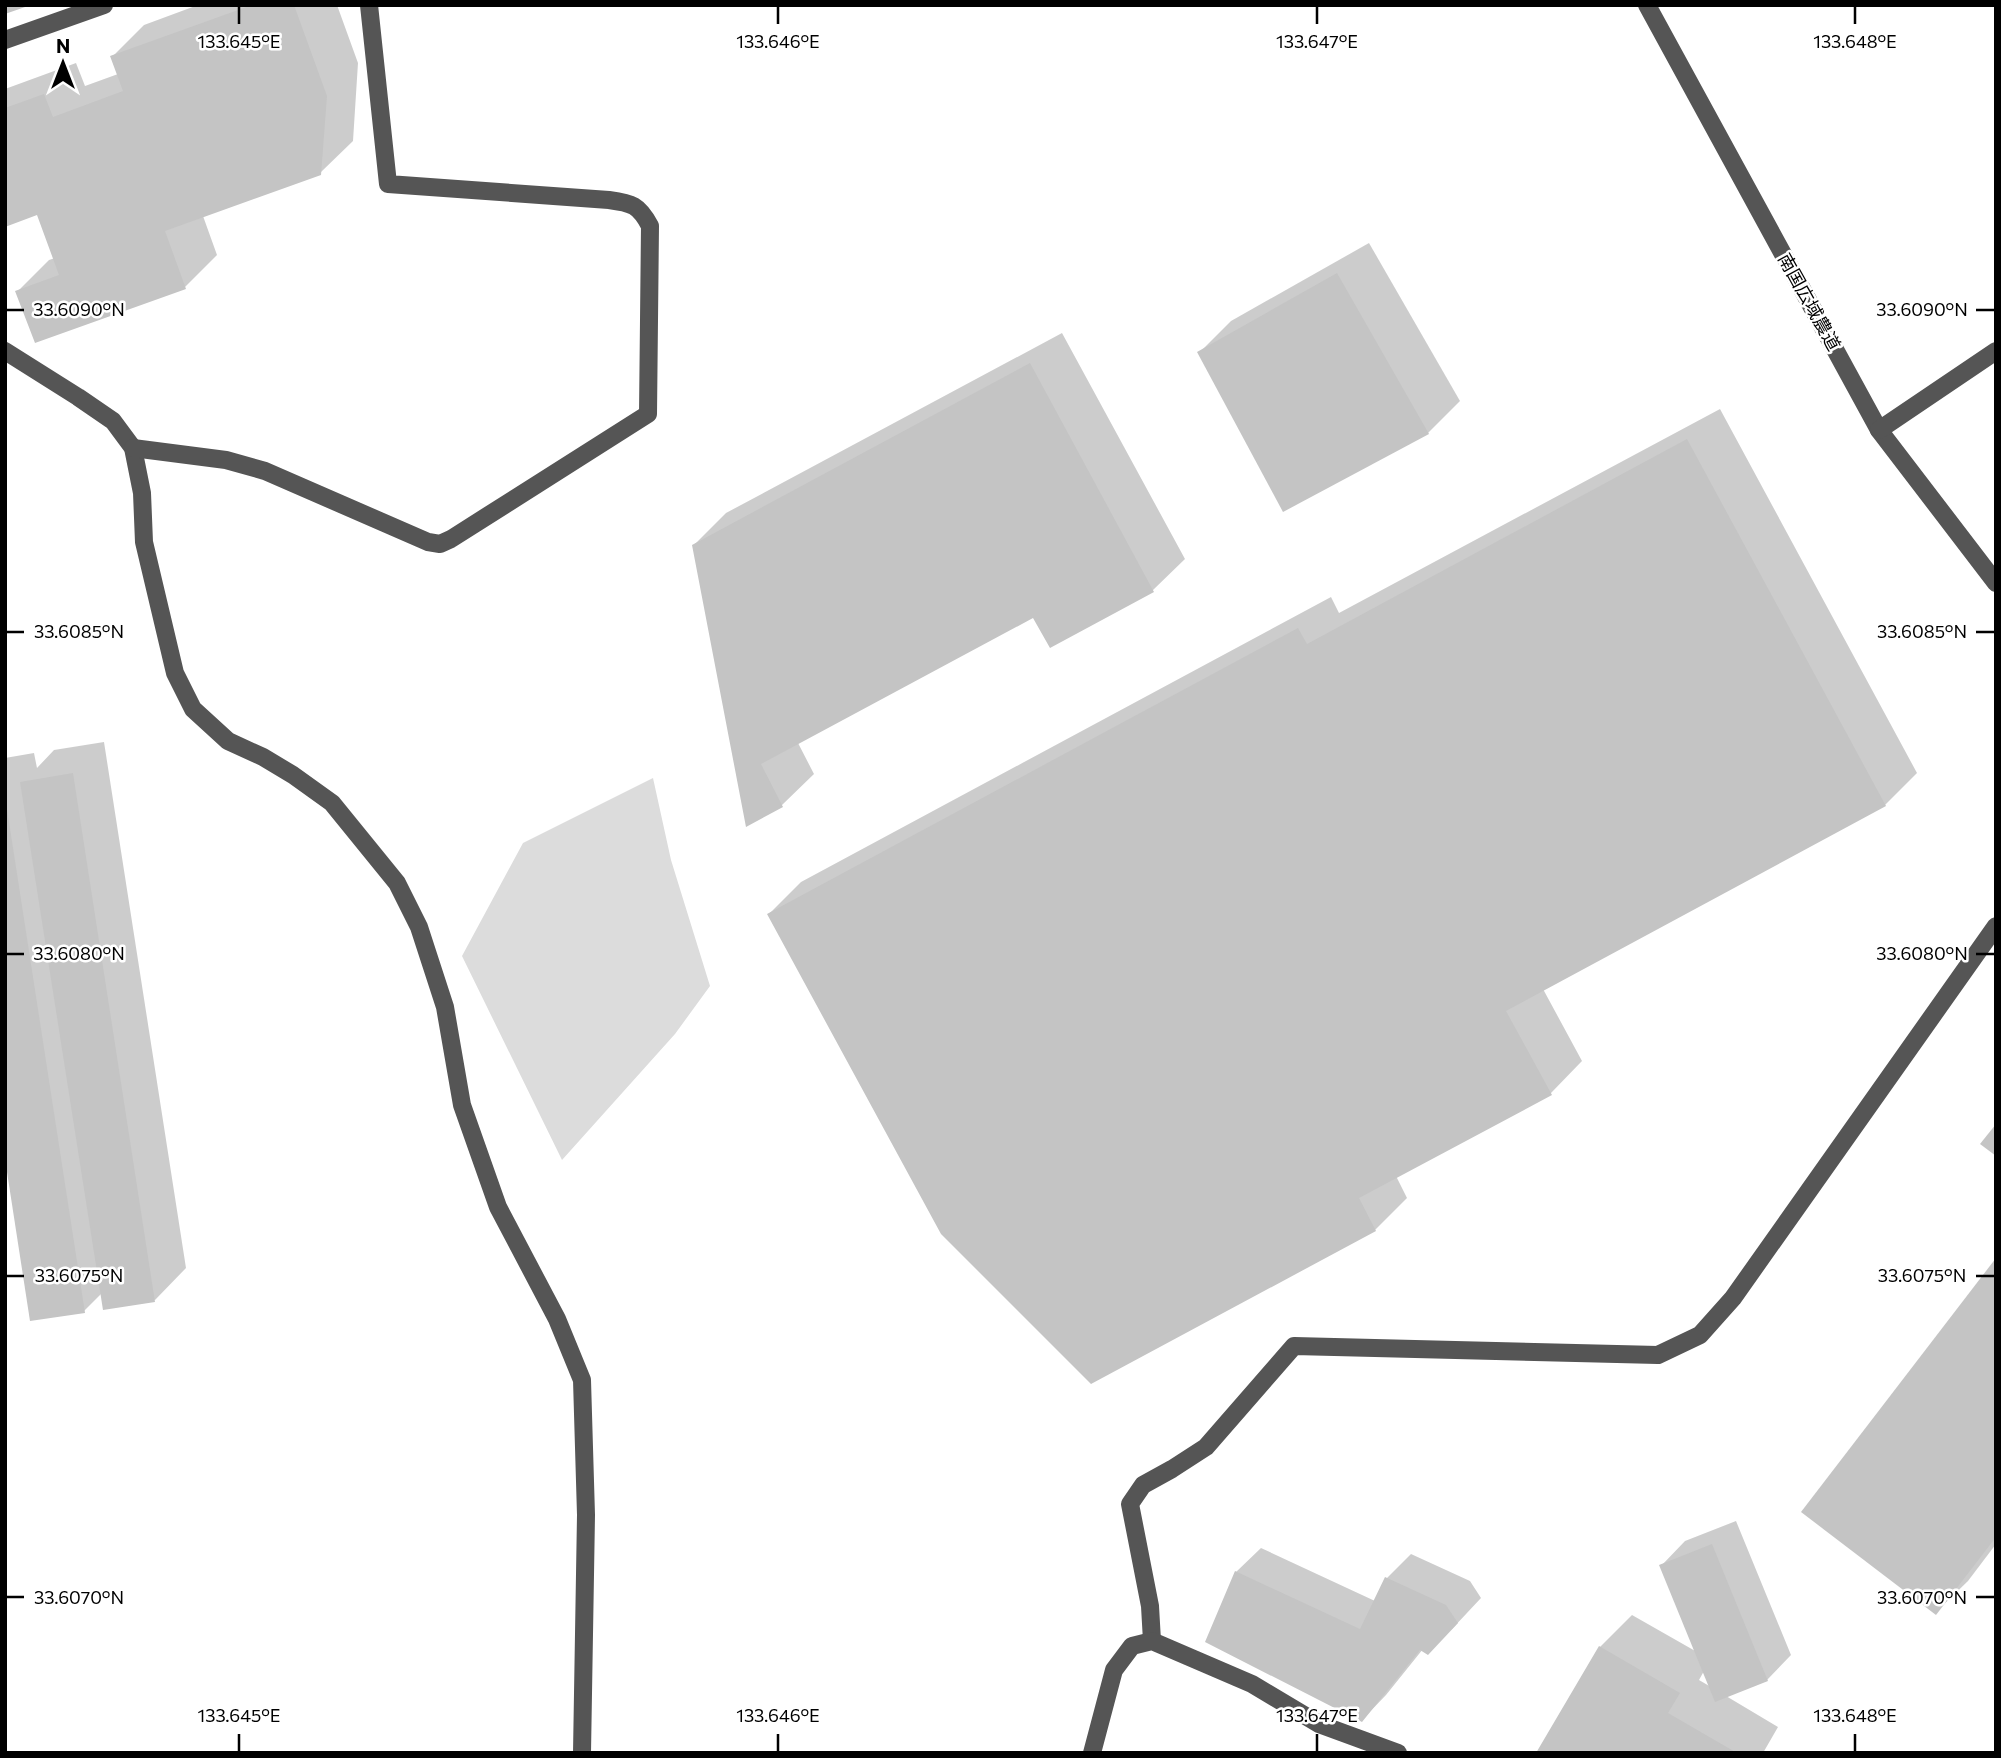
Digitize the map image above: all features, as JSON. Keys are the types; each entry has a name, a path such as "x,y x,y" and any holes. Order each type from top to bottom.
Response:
{"street":[{"path":"5,40 104,5"},
{"path":"133,448 226,460 265,471 428,542 440,544 648,414 650,226 644,214 631,202 387,184 369,5"},
{"name":"南国広域農道","path":"1647,5 1879,430 1996,583"},
{"path":"5,351 113,421 133,448 142,493 144,542 175,673 192,709 228,741 273,763 332,803 397,883 419,927 445,1007 462,1105 499,1207 557,1319 582,1380 586,1515 582,1753"},
{"path":"1879,430 1996,351"},
{"path":"1152,1641 1150,1606 1130,1504 1143,1485 1206,1447 1294,1346 1658,1355 1700,1335 1733,1298 1996,926"},
{"path":"1092,1753 1114,1670 1132,1646 1152,1641 1252,1684 1319,1724 1398,1753"}],"shaded area":[{"path":"653,778 671,860 710,986 675,1034 562,1160 462,956 523,843"}],"building":[{"path":"5,5 28,5 28,6 5,14"},
{"path":"252,5 294,5 327,96 321,175 165,231 186,289 35,343 15,291 59,275 37,215 5,227 5,108 44,94 53,117 123,91 110,56"},
{"path":"1337,273 1429,434 1283,512 1197,352"},
{"path":"1030,363 1154,592 1050,648 1033,618 761,764 783,807 746,827 692,545"},
{"path":"1687,439 1886,806 1506,1011 1552,1095 1359,1198 1376,1231 1091,1384 941,1234 767,914 1298,628 1307,644"},
{"path":"73,773 155,1302 103,1310 20,782"},
{"path":"5,809 85,1313 30,1321 5,1159"},
{"path":"1996,1124 1996,1156 1980,1144"},
{"path":"1996,1258 1996,1537 1936,1615 1801,1512"},
{"path":"1712,1544 1768,1681 1715,1702 1659,1565"},
{"path":"1235,1571 1360,1629 1385,1577 1446,1605 1458,1623 1428,1655 1420,1650 1362,1722 1205,1642"},
{"path":"1599,1646 1680,1693 1668,1713 1737,1753 1536,1753"}]}
